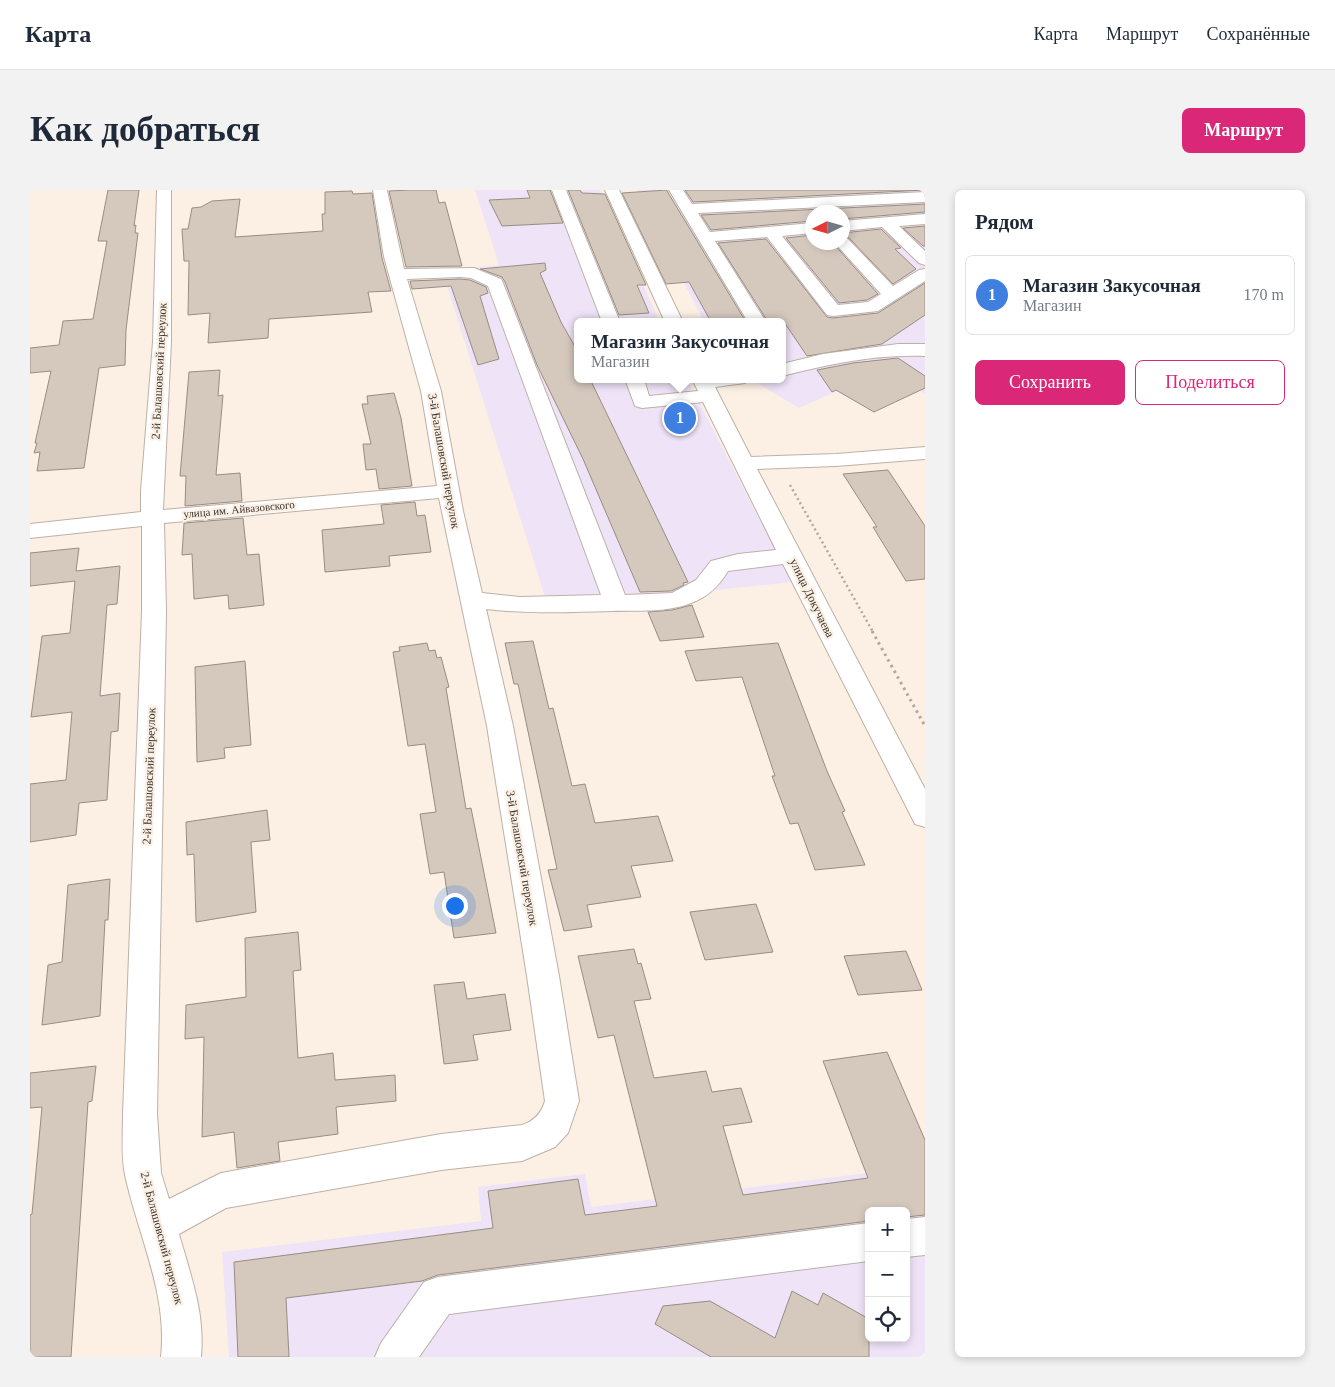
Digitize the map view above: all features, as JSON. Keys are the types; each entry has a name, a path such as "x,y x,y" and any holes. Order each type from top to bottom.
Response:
{"street":[{"name":"2-й Балашовский переулок","path":"164,190 162,342 152,491 154,611 140,1114 143,1173 182,1309 182,1357"},
{"name":"3-й Балашовский переулок","path":"159,1225 220,1191 441,1152 522,1143 543,1135 556,1121 562,1101 500,726 471,600 431,390 392,257 380,190"},
{"path":"559,190 609,318"},
{"path":"612,190 672,318"},
{"path":"676,190 754,318"},
{"path":"687,209 925,196"},
{"path":"850,225 925,218"},
{"path":"886,222 925,260"},
{"path":"704,237 805,229"},
{"path":"771,232 833,310 872,307 925,274"},
{"path":"850,250 892,295"},
{"path":"397,274 474,273 495,283 616,603"},
{"path":"898,349 925,332"},
{"path":"898,349 925,365"},
{"path":"786,368 898,349 925,350"},
{"path":"635,383 642,402 719,383"},
{"name":"улица Докучаева","path":"705,386 841,656 925,815"},
{"path":"745,463 778,463 925,453"},
{"name":"улица им. Айвазовского","path":"30,531 449,491"},
{"path":"471,600 520,605 668,602 683,600 704,587 714,577 720,566 738,561 792,556"},
{"path":"910,1238 925,1236"},
{"path":"396,1357 438,1296 865,1243"}],"path":[{"path":"778,463 925,726"}],"shaded area":[{"path":"475,190 600,190 658,318 574,318 574,383 689,383 792,582 573,605 546,600 442,270 499,265"},
{"path":"637,190 925,190 925,394 887,369 799,408 757,383 786,383 786,318 702,318"},
{"path":"925,1166 925,1357 229,1357 222,1252 481,1221 478,1187 585,1174 591,1207"}],"building":[{"path":"108,190 139,190 134,226 136,225 135,233 138,233 126,330 125,365 99,368 84,468 37,471 40,452 34,453 37,443 35,443 51,371 30,373 30,348 59,345 63,321 93,319 107,241 98,241"},
{"path":"436,190 439,203 445,202 462,266 406,267 389,191"},
{"path":"527,190 550,190 563,223 502,226 489,200 530,198"},
{"path":"568,190 605,194 646,285 637,285 649,313 619,315"},
{"path":"667,190 744,318 709,318 689,282 666,284 622,193"},
{"path":"685,190 925,190 693,202"},
{"path":"352,191 353,194 372,193 382,258 391,291 368,292 372,312 269,319 268,338 208,343 210,313 188,315 189,261 184,261 182,229 188,229 192,208 201,207 212,201 240,199 235,237 323,231 322,214 325,214 325,192"},
{"path":"925,204 925,212 850,218 850,208"},
{"path":"805,210 805,222 711,230 701,215"},
{"path":"925,226 925,246 903,228"},
{"path":"881,229 901,248 895,249 916,269 893,284 850,239 850,232"},
{"path":"805,236 805,250 839,250 878,294 867,300 839,303 786,238"},
{"path":"766,239 827,317 878,313 925,283 925,315 882,344 807,356 786,325 786,318 765,318 718,243"},
{"path":"545,263 546,270 540,273 561,322 574,345 574,383 592,383 688,582 683,583 684,585 671,591 640,592 583,459 537,365 505,282 502,277 480,269"},
{"path":"470,280 486,287 488,293 480,296 499,359 478,365 451,286 412,289 410,281"},
{"path":"898,358 925,376 925,388 874,412 836,390 832,392 817,370 853,363"},
{"path":"220,370 218,396 223,395 216,475 240,473 242,501 185,506 186,476 180,476 189,372"},
{"path":"394,393 401,418 412,486 379,489 376,469 366,470 363,444 371,444 362,404 368,404 367,396"},
{"path":"888,470 925,526 925,579 906,581 873,527 877,527 843,474"},
{"path":"415,502 417,516 425,515 431,552 389,556 390,566 325,572 322,530 384,524 381,505"},
{"path":"243,518 247,555 259,554 264,605 229,609 228,595 194,599 192,554 182,555 184,523"},
{"path":"79,548 76,571 120,566 117,604 107,605 100,696 120,693 118,731 111,732 107,800 79,803 76,835 30,842 30,784 66,780 72,712 31,717 42,636 70,633 75,581 30,586 30,553"},
{"path":"692,605 704,637 660,641 648,612 672,610"},
{"path":"533,641 549,709 553,708 572,786 585,784 595,823 658,816 673,861 631,866 641,897 587,905 592,927 564,931 548,870 557,869 518,684 514,684 505,643"},
{"path":"427,643 429,651 435,650 437,658 441,657 449,687 446,688 466,809 471,808 496,933 454,938 444,872 430,874 420,814 436,812 425,744 408,746 393,652 400,651 399,647"},
{"path":"778,643 827,771 845,811 842,812 865,865 815,870 798,823 790,824 772,776 775,776 742,677 696,681 685,651"},
{"path":"245,661 251,745 224,748 225,758 197,762 195,667"},
{"path":"267,810 270,840 251,842 256,912 196,922 194,854 187,855 186,822"},
{"path":"110,879 108,920 105,920 100,1016 42,1025 48,965 62,962 68,885"},
{"path":"756,904 773,952 705,960 690,912"},
{"path":"298,932 301,970 293,971 298,1058 333,1053 335,1080 395,1075 396,1101 336,1107 338,1134 278,1142 280,1161 237,1168 234,1132 202,1137 204,1037 185,1039 186,1005 246,997 245,938"},
{"path":"634,949 638,964 641,963 651,999 634,1001 654,1078 706,1071 712,1092 741,1088 752,1122 723,1126 743,1195 868,1178 823,1061 887,1052 925,1140 925,1215 910,1217 910,1207 865,1207 865,1222 438,1275 422,1281 286,1298 289,1357 238,1357 234,1262 493,1228 488,1191 578,1179 585,1215 657,1206 614,1035 598,1038 578,956"},
{"path":"906,951 922,990 858,995 844,956"},
{"path":"464,982 467,999 505,994 511,1030 473,1035 478,1060 444,1064 434,985"},
{"path":"96,1066 92,1101 88,1102 71,1357 30,1357 30,1215 32,1214 42,1107 30,1108 30,1073"},
{"path":"792,1291 818,1305 823,1293 865,1317 865,1342 869,1342 869,1357 711,1357 655,1324 663,1306 710,1301 775,1338"}],"place":[{"name":"Магазин Закусочная","path":"680,418"}]}
